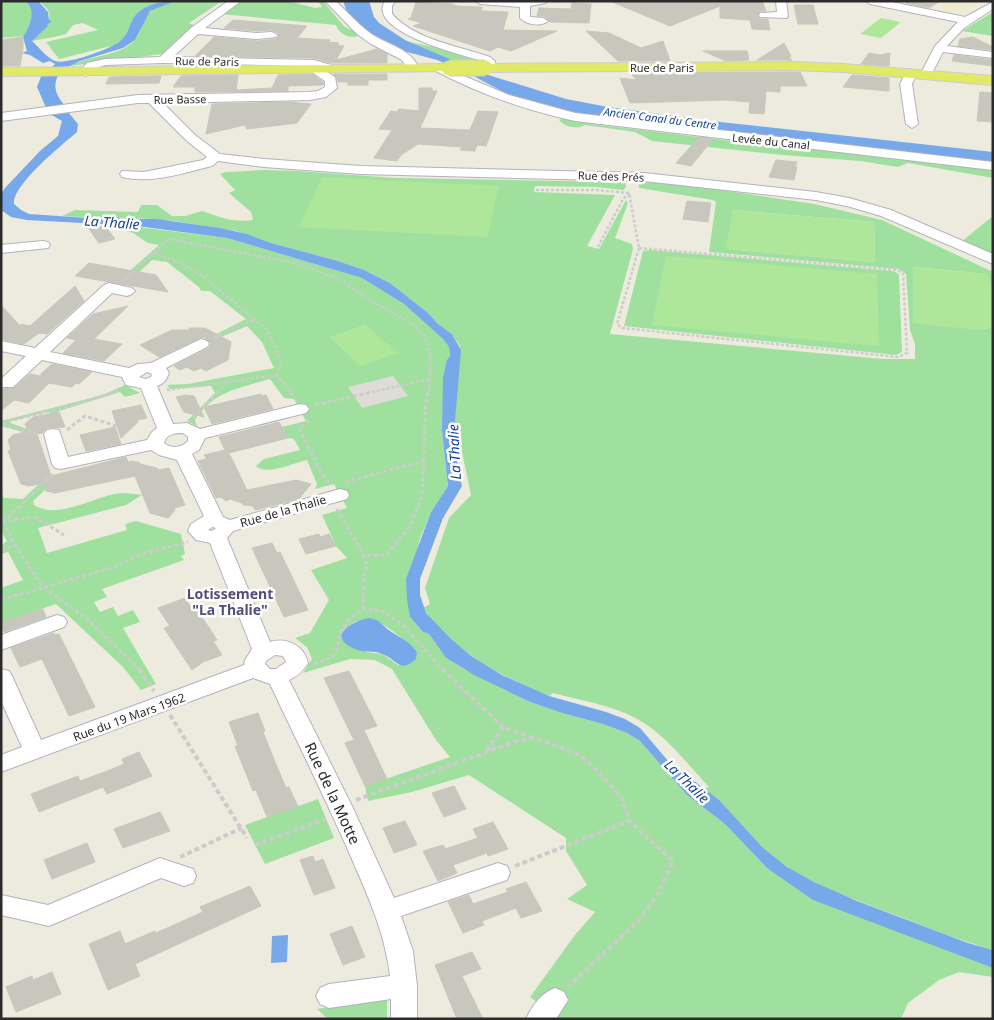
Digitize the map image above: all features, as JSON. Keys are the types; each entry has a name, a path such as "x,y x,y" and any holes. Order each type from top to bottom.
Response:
{"main road":[{"name":"Rue de Paris","path":"1,72 315,70 331,75 443,68 783,66 918,74 993,81"}],"street":[{"path":"330,1 362,33 410,61 413,69"},
{"path":"390,1 387,6 387,14 395,24 427,39 486,59 489,61 487,68"},
{"path":"480,1 525,4 542,1"},
{"path":"764,15 783,16 781,1"},
{"path":"870,1 965,20"},
{"path":"163,60 195,30 230,2"},
{"path":"525,4 524,18 530,21 543,21"},
{"path":"912,124 906,84 918,74 951,31 965,20 993,5"},
{"path":"195,30 257,36 272,35"},
{"path":"939,48 993,55"},
{"name":"Rue de Paris","path":"78,72 92,65 105,62 163,60 314,63 331,75"},
{"name":"Levée du Canal","path":"443,68 463,82 502,97 540,110 575,118 993,166"},
{"name":"Rue Basse","path":"1,117 138,98 152,100 310,96 322,94 331,88 331,75"},
{"name":"Rue des Prés","path":"152,100 202,149 216,157 348,170 412,173 633,176 679,179 849,202 885,212 993,260"},
{"name":"Rue des Prés","path":"127,174 144,176 208,163 216,157"},
{"path":"1,249 43,245"},
{"path":"7,383 109,288 127,291"},
{"path":"144,380 200,344"},
{"path":"1,346 144,380 183,431 196,443 192,447 178,452 162,451 155,444"},
{"path":"155,444 158,436 302,408"},
{"path":"53,434 62,464 155,444"},
{"path":"178,452 185,457 273,666"},
{"name":"Rue de la Thalie","path":"215,530 335,497"},
{"path":"1,643 57,622"},
{"name":"Rue du 19 Mars 1962","path":"1,764 36,752 169,714 273,666"},
{"name":"Rue de la Motte","path":"273,666 340,806 387,911 400,951 404,986 404,1019"},
{"path":"1,676 36,752"},
{"path":"1,905 49,916 160,868 184,876"},
{"path":"387,911 498,873"},
{"path":"330,996 404,986"}],"path":[{"path":"633,176 629,193 639,248 618,324 622,328 898,357 906,353 903,274 898,270 639,248"},
{"path":"536,190 596,190 629,193"},
{"path":"598,247 623,199 629,193"},
{"path":"109,288 125,280 169,239 295,263 340,279 368,299 414,325 424,336 430,353 424,484 419,512 406,534 390,552 383,556 363,554"},
{"path":"153,253 183,264 204,277 267,330 282,362 277,375"},
{"path":"200,344 254,319"},
{"path":"1,423 26,415 93,400 144,380 226,382 277,375"},
{"path":"277,375 300,403 309,420 299,428 325,480 328,482 337,484 424,461"},
{"path":"302,408 430,379"},
{"path":"183,431 226,382"},
{"path":"1,423 38,435 63,432 85,416 117,426"},
{"path":"4,521 62,464"},
{"path":"273,666 328,660 339,650 338,637 343,626 363,608 366,565 363,554 335,497"},
{"path":"1,515 16,545 43,587 86,618 138,668 248,838"},
{"path":"4,521 35,517 64,535"},
{"path":"1,600 24,595 43,587 114,567 141,554 178,546 215,530"},
{"path":"1,550 16,545"},
{"path":"363,608 382,611 404,626 435,664 503,727 575,753 588,761 622,798 629,821 673,861 658,894 639,920 597,958 547,1010"},
{"path":"487,752 503,727"},
{"path":"255,845 325,820 340,806 517,741 534,738"},
{"path":"498,873 629,821"},
{"path":"160,868 200,846 242,828"}],"shaded area":[{"path":"939,1 983,1 959,13 943,11"},
{"path":"393,376 408,396 362,408 348,387"}],"green space":[{"path":"1,1 23,1 30,5 32,13 24,36 1,38"},
{"path":"38,1 163,1 140,11 124,37 115,45 59,59 46,42 98,30 83,23 73,25 66,34 32,41 48,22 49,17 49,12"},
{"path":"175,1 222,1 189,23 194,25 162,54 70,66 129,46 135,40 153,9"},
{"path":"239,1 288,1 315,8 322,7 318,1 323,1 345,27 360,35 352,37 345,35 336,25 221,14"},
{"path":"993,12 993,36 962,31"},
{"path":"881,18 901,22 881,38 860,34"},
{"path":"410,42 444,49 473,59 461,64"},
{"path":"563,118 591,124 716,139 993,169 993,178 908,163 898,167 860,161 652,141 635,132 585,125 582,127 572,127 559,120"},
{"path":"263,170 396,178 625,182 626,187 623,190 596,187 535,186 534,192 615,195 587,246 599,249 626,200 628,203 615,238 632,244 633,249 610,334 883,359 915,359 915,344 910,330 906,274 899,269 709,252 716,202 639,188 639,182 681,184 814,204 882,220 993,272 993,295 987,274 913,267 979,330 993,327 993,950 848,897 790,869 767,852 703,789 709,787 653,729 623,712 553,693 549,696 514,680 463,650 435,624 423,608 430,604 425,588 449,518 471,495 462,452 456,457 455,421 460,346 452,334 390,283 364,270 338,261 271,243 236,231 174,221 140,218 118,219 62,216 75,210 138,212 141,205 157,205 172,216 185,216 202,211 233,220 253,220 251,212 229,193 235,190 220,174","holes":["733,210 874,222 875,262 727,249"]},
{"path":"322,177 499,186 487,237 299,227"},
{"path":"733,210 874,222 875,262 726,249"},
{"path":"993,216 993,257 961,242"},
{"path":"121,225 227,238 362,278 404,304 443,339 449,347 450,356 442,431 448,486 431,512 419,541 410,617 423,632 429,634 446,658 465,670 530,702 603,724 627,733 640,741 687,795 725,824 767,868 905,934 993,968 993,977 959,972 939,980 908,1003 901,1019 560,1019 530,997 575,935 595,912 567,899 587,885 566,851 566,838 469,775 412,792 368,801 365,786 450,757 436,740 392,669 375,660 350,659 303,673 312,659 307,647 295,638 310,633 329,600 311,570 347,558 336,546 322,515 347,508 334,484 315,489 317,484 307,460 266,470 256,466 264,459 300,450 294,439 288,438 282,427 306,421 294,399 284,398 270,379 238,388 219,397 202,410 195,420 197,426 187,421 215,393 211,386 170,389 167,385 188,384 274,368 262,342 247,326 207,343 203,341 246,319 210,291 201,291 199,287 167,262 152,260 133,278 123,277 159,245 148,243 133,233 117,228","holes":["365,325 397,353 397,354 330,338","369,618 394,632 417,652 407,665 398,665 382,654 367,652 343,630 354,622"]},
{"path":"650,250 893,271 899,274 902,352 896,355 624,326 643,251"},
{"path":"666,256 877,274 879,346 652,325"},
{"path":"913,267 987,274 993,295 993,327 979,330 913,323"},
{"path":"365,325 398,353 361,366 329,337"},
{"path":"125,385 140,393 125,397 120,392 50,414 49,411 7,422 33,431 30,434 1,426 1,421 103,395"},
{"path":"44,479 49,481 45,485 46,489 33,501 34,505 44,509 66,509 122,493 142,495 126,505 38,528 47,553 127,530 125,524 136,521 181,534 185,554 181,556 184,560 102,589 107,597 94,602 100,612 113,607 118,616 133,610 140,622 123,628 156,684 141,690 123,667 56,604 1,623 1,588 23,580 8,552 1,554 1,546 7,541 1,531 1,492 4,498 23,499"},
{"path":"318,799 334,838 265,864 245,825"},
{"path":"387,998 387,1019 328,1019 317,1009"}],"water":[{"path":"25,1 38,1 48,12 49,20 52,22 47,24 48,26 32,41 49,57 61,62 89,56 108,48 120,41 135,16 144,8 156,3 175,1 150,11 135,40 123,48 80,61 70,66 51,68 55,64 50,61 43,63 30,55 22,53 27,51 23,37 30,24 32,14 29,5"},
{"name":"Ancien Canal du Centre","path":"343,1 369,1 374,17 379,23 405,40 485,74 566,99 608,107 711,121 993,152 993,164 579,117 511,96 466,72 437,60 400,50 375,38 348,15"},
{"path":"42,74 58,75 55,84 56,92 66,107 47,110 37,87"},
{"name":"La Thalie","path":"68,112 78,124 77,132 50,155 21,187 14,204 21,210 29,214 88,218 157,219 247,234 271,243 364,270 390,283 452,334 461,350 455,422 455,450 462,486 443,518 420,579 420,595 426,613 451,639 471,656 502,675 549,696 625,719 640,728 669,762 719,800 763,848 787,867 814,882 857,901 968,943 993,950 993,968 813,900 767,868 725,824 687,795 640,741 627,733 603,724 530,702 474,675 446,658 429,634 423,632 410,617 406,579 431,512 448,486 442,431 443,378 447,360 450,356 449,347 443,339 404,304 362,278 227,238 137,226 27,220 11,217 1,210 1,194 40,151 58,136 62,121 48,113"},
{"path":"369,618 378,621 411,645 417,652 416,659 406,665 398,664 379,653 355,649 342,640 344,630 355,622"},
{"path":"288,935 287,962 271,963 272,936"}],"building":[{"path":"610,1 762,1 766,11 760,11 757,16 760,19 768,19 770,30 752,29 750,20 720,18 720,6 670,26"},
{"path":"907,1 940,1 929,8 906,3"},
{"path":"416,2 482,7 481,11 508,12 503,30 557,31 511,51 498,47 490,51 413,26 422,23 408,19 411,18"},
{"path":"572,3 591,4 589,23 550,22 544,16 537,16 539,8 571,9"},
{"path":"794,5 813,5 818,24 798,24"},
{"path":"233,20 307,26 297,38 330,40 328,42 339,43 337,45 344,46 336,60 377,49 387,54 387,63 331,63 314,58 195,56 214,37 257,41 276,39 279,36 279,33 272,30 257,31 224,28"},
{"path":"586,31 609,33 641,48 663,41 670,61 618,61"},
{"path":"23,37 20,66 1,66 1,40"},
{"path":"973,37 993,47 993,50 958,46 960,39"},
{"path":"784,43 791,56 789,58 792,60 757,60"},
{"path":"703,51 747,51 749,60 726,61"},
{"path":"869,53 880,55 890,53 889,66 861,64"},
{"path":"954,55 993,60 993,66 952,61"},
{"path":"800,72 807,86 780,86 780,92 766,91 764,114 749,113 750,102 726,100 630,103 620,78 637,80 630,73"},
{"path":"312,74 323,82 323,85 288,86 288,91 195,92 195,87 173,87 181,76 238,75 236,90 272,88 278,75"},
{"path":"334,74 387,74 387,80 368,80 368,85 348,85 348,82 338,82"},
{"path":"852,75 889,78 889,91 843,87"},
{"path":"161,76 159,83 106,84 109,77"},
{"path":"419,88 432,88 432,91 437,91 420,128 470,130 478,111 498,112 486,146 477,145 475,151 460,150 462,147 418,144 401,155 397,161 374,158 392,130 379,129 391,111 397,112 399,109 419,111"},
{"path":"980,92 993,93 993,122 977,121"},
{"path":"288,102 311,104 297,123 247,129 245,125 206,134 212,104"},
{"path":"699,137 713,139 691,166 676,163"},
{"path":"776,160 797,162 794,180 769,177"},
{"path":"687,201 711,203 708,222 683,219"},
{"path":"87,226 106,227 115,239 99,243"},
{"path":"89,263 156,275 168,292 75,276"},
{"path":"75,286 84,301 47,334 39,333 24,344 1,339 1,305 20,326 21,324 30,326"},
{"path":"128,306 94,339 122,344 104,361 63,353 76,340 67,338 93,314"},
{"path":"189,328 205,328 231,342 228,360 206,371 201,368 194,371 187,367 180,370 174,366 209,348 211,343 208,339 202,337 159,357 140,345 172,330 189,330"},
{"path":"52,364 92,372 79,384 76,383 72,387 49,383 29,403 14,400 1,411 1,389 14,388 30,374 41,376"},
{"path":"261,394 262,396 266,395 273,409 212,424 204,407"},
{"path":"194,396 204,417 184,412 176,397"},
{"path":"141,405 147,418 137,420 138,422 121,438 112,411"},
{"path":"59,412 65,427 47,428 42,433 37,434 51,476 126,457 129,464 130,461 139,462 158,470 169,468 185,505 174,508 175,510 168,518 150,513 135,476 55,493 46,491 44,483 29,486 21,484 8,451 11,450 8,440 13,435 28,431 25,424 33,417"},
{"path":"279,422 288,438 229,453 247,490 296,480 311,484 299,499 255,510 253,506 243,505 230,499 226,501 221,497 216,498 198,461 207,459 204,455 225,450 219,437"},
{"path":"115,427 121,444 86,451 80,435"},
{"path":"319,534 320,537 329,534 336,546 306,554 299,539"},
{"path":"272,543 277,553 280,552 308,610 284,617 252,548"},
{"path":"185,598 190,606 194,605 217,640 213,641 222,655 203,662 192,670 164,628 170,626 158,608"},
{"path":"43,609 46,617 4,632 1,623"},
{"path":"54,633 55,635 59,634 95,707 69,716 42,659 20,667 11,648"},
{"path":"349,671 377,726 364,730 387,779 365,786 345,743 354,740 324,678"},
{"path":"258,713 265,731 263,732 286,788 289,787 298,807 267,817 256,790 253,791 235,746 238,746 229,722"},
{"path":"139,752 152,776 107,794 103,787 39,812 31,794 78,776 80,781 110,770 124,764 122,759"},
{"path":"454,786 466,809 444,817 432,793"},
{"path":"160,812 170,831 123,848 114,829"},
{"path":"405,821 417,845 394,853 383,828"},
{"path":"493,822 508,849 488,856 487,853 453,865 457,873 438,881 423,851 443,845 445,849 478,838 473,829"},
{"path":"87,843 95,862 52,879 44,860"},
{"path":"313,856 315,862 323,859 335,888 314,895 300,860"},
{"path":"526,882 542,911 521,918 516,908 482,921 484,925 463,933 448,902 469,895 473,904 508,892 506,889"},
{"path":"250,886 261,906 135,964 140,976 108,990 89,944 120,931 125,944 155,931 156,933 203,912 200,907"},
{"path":"352,926 365,957 343,965 330,934"},
{"path":"472,952 481,969 462,976 483,1019 457,1019 435,965"},
{"path":"52,972 61,994 16,1012 6,987 32,976 33,980"}],"district":[{"name":"Lotissement \"La Thalie\"","path":"230,602"}]}
